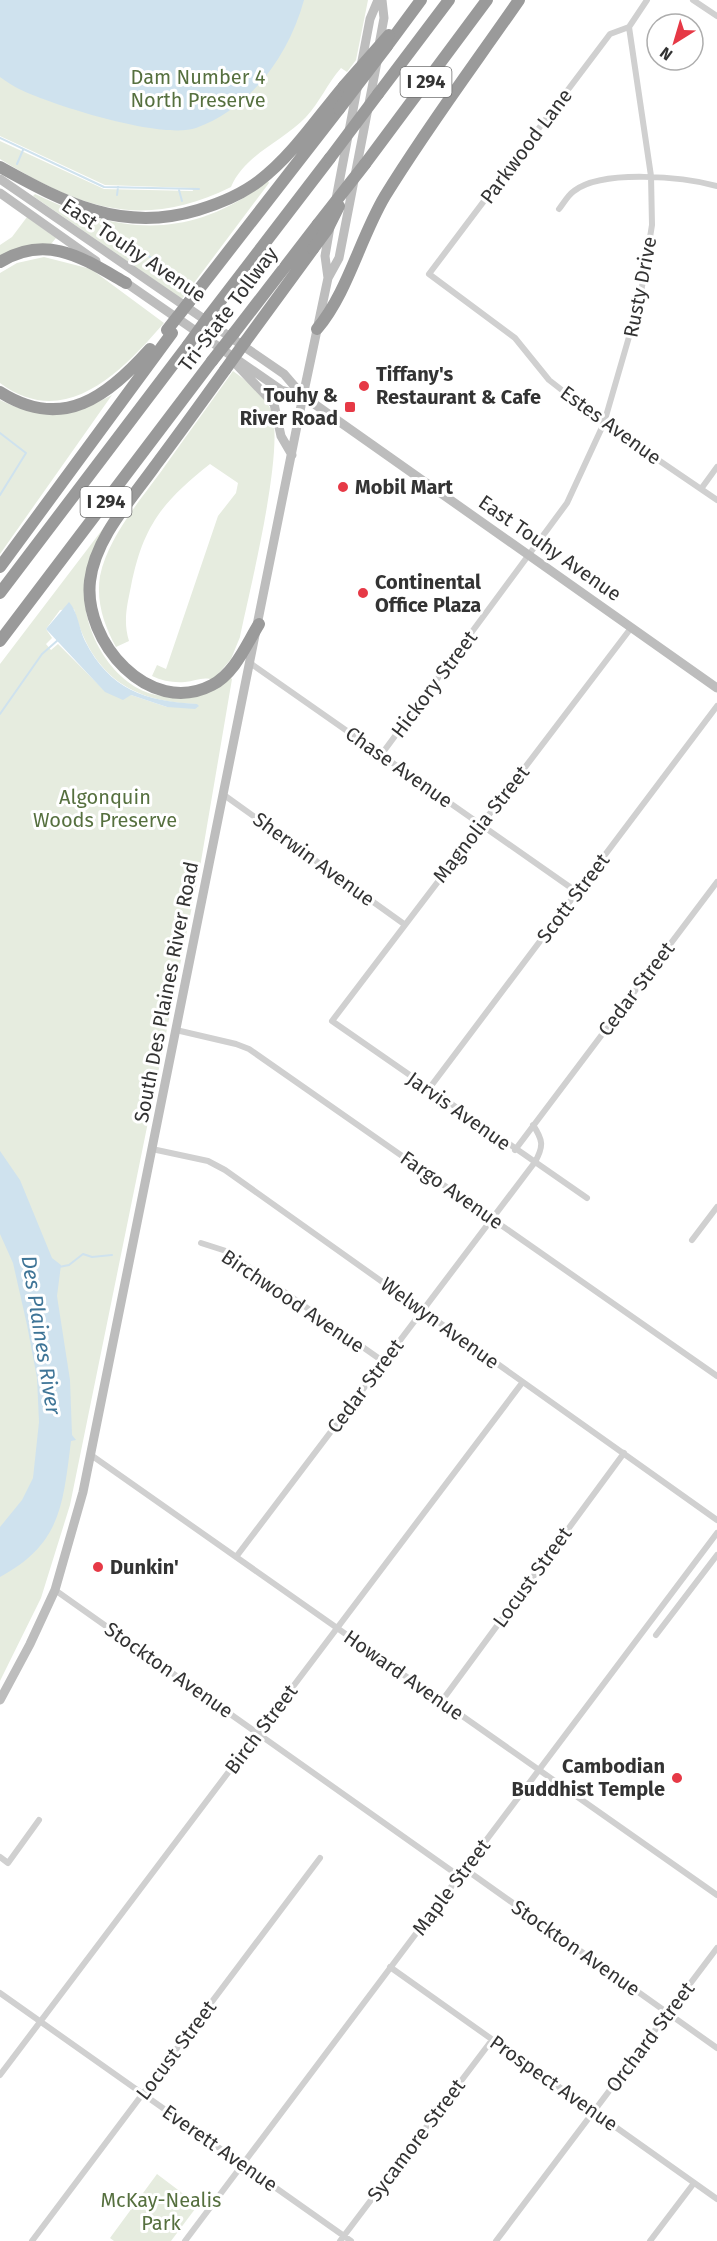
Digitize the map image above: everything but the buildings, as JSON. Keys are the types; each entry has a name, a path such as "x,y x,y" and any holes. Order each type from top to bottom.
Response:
{"highway":[{"path":"0,567 169,331 254,226 278,189 388,40 421,0"},
{"name":"Tri-State Tollway","path":"0,593 449,0"},
{"name":"Tri-State Tollway","path":"0,641 212,361 349,186 487,0"},
{"path":"317,329 333,311 364,234 386,195 519,0"},
{"path":"0,167 48,193 90,210 134,219 169,218 212,206 257,183 286,155 344,86 388,40"},
{"path":"259,624 223,677 204,689 178,691 147,684 117,662 100,636 91,607 90,579 117,519 327,230 349,186"},
{"path":"0,262 21,252 54,249 89,262 126,283"},
{"path":"0,392 35,407 72,407 85,403 115,385 169,331"}],"main road":[{"name":"South Des Plaines River Road","path":"328,278 325,256 370,19 380,0"},
{"name":"South Des Plaines River Road","path":"0,1700 30,1644 54,1590 91,1455 303,396 328,278 339,258 349,209 384,18 380,0"},
{"name":"East Touhy Avenue","path":"0,179 284,374 303,396 717,688"},
{"name":"East Touhy Avenue","path":"0,193 281,390 303,396"},
{"path":"226,352 274,404 281,436 292,455"}],"street":[{"path":"629,27 647,0"},
{"path":"693,0 717,16"},
{"name":"Rusty Drive","path":"529,556 567,503 604,423 642,290 652,225 651,176 629,27"},
{"name":"Parkwood Lane","path":"429,274 610,34 629,27"},
{"path":"559,209 574,191 589,184 651,176 691,179 717,186"},
{"name":"Estes Avenue","path":"429,274 515,338 533,357 549,380 604,423 717,500"},
{"path":"701,489 717,467"},
{"name":"Hickory Street","path":"381,755 529,556"},
{"name":"Magnolia Street","path":"332,1021 631,628"},
{"name":"Chase Avenue","path":"250,663 578,892"},
{"name":"Scott Street","path":"428,1090 717,706"},
{"name":"Sherwin Avenue","path":"224,795 404,924"},
{"name":"Cedar Street","path":"515,1150 717,882"},
{"name":"Jarvis Avenue","path":"332,1021 428,1090 587,1198"},
{"name":"Fargo Avenue","path":"176,1030 249,1049 717,1376"},
{"name":"Cedar Street","path":"236,1557 536,1162 543,1148 542,1137 533,1125"},
{"name":"Welwyn Avenue","path":"152,1149 208,1161 225,1170 717,1520"},
{"path":"692,1240 717,1208"},
{"name":"Birchwood Avenue","path":"201,1243 226,1251 384,1362"},
{"name":"Birch Street","path":"0,2075 522,1383"},
{"name":"Locust Street","path":"441,1701 624,1454"},
{"name":"Howard Avenue","path":"91,1455 717,1895"},
{"name":"Maple Street","path":"185,2241 717,1533"},
{"path":"656,1635 714,1564 717,1555"},
{"name":"Stockton Avenue","path":"54,1590 459,1876"},
{"path":"0,1857 8,1863 39,1820"},
{"name":"Locust Street","path":"32,2241 320,1858"},
{"name":"Stockton Avenue","path":"465,1869 717,2048"},
{"name":"Orchard Street","path":"496,2241 717,1948"},
{"name":"Prospect Avenue","path":"390,1967 717,2199"},
{"name":"Everett Avenue","path":"0,1993 243,2164 342,2238 351,2241"},
{"name":"Sycamore Street","path":"342,2238 492,2040"},
{"path":"650,2241 694,2183"}],"green space":[{"name":"Dam Number 4 North Preserve","path":"0,0 368,0 356,60 347,72 341,68 306,117 245,166 231,187 199,200 169,208 140,210 112,208 85,201 57,190 0,159 0,141 104,189 193,191 192,188 105,185 0,136"},
{"path":"268,181 269,183 182,299 33,196 35,194 96,218 126,224 154,225 182,222 211,214 239,200"},
{"path":"27,217 56,238 51,244 0,256 0,245 12,237"},
{"path":"44,257 91,269 164,323 111,376 91,389 70,398 48,401 24,396 0,383 0,273 17,263"},
{"path":"233,371 260,393 271,410 274,429 274,455 258,555 240,637 231,659 213,680 172,682 152,676 157,665 166,669 218,516 236,493 238,483 210,464 167,503 149,531 136,565 127,607 129,641 116,647 102,613 99,595 100,576 110,548 125,522"},
{"path":"112,395 0,554 0,400 29,410 57,412 84,407"},
{"name":"Algonquin Woods Preserve","path":"102,530 104,531 89,573 85,598 87,614 91,631 99,647 121,676 150,693 167,696 229,677 232,679 200,867 70,1505 41,1598 0,1681 0,664","holes":["74,609 81,632 91,651 117,680 151,697 196,704 198,707 167,707 131,695 106,692 58,644 51,650 46,644 52,638 46,629 60,610"]},
{"name":"McKay-Nealis Park","path":"157,2174 198,2205 171,2241 114,2241 110,2238"}],"water":[{"name":"Dam Number 4 North Preserve","path":"0,0 304,0 289,40 278,59 250,93 216,119 196,128 180,130 134,125 81,112 35,96 0,77"},
{"path":"69,602 85,641 95,658 118,682 145,696 199,706 195,709 167,707 131,695 123,700 105,692 46,629"},
{"name":"Des Plaines River","path":"0,1151 20,1180 52,1258 61,1265 57,1296 70,1380 72,1435 76,1440 71,1441 61,1503 47,1536 36,1551 0,1577 0,1527 22,1500 33,1478 39,1422 37,1378 27,1325 13,1263 0,1234"}],"waterway":[{"path":"0,138 104,187 199,189"},
{"path":"17,164 23,150"},
{"path":"117,195 118,187"},
{"path":"179,190 182,201"},
{"path":"105,233 107,237 113,239"},
{"path":"111,234 113,239 138,249 152,258 170,278"},
{"path":"0,433 26,453 0,495"},
{"path":"0,714 42,654 58,640"},
{"path":"59,1267 69,1265 83,1254 92,1257 112,1255"}],"place":[{"name":"Tiffany's Restaurant & Cafe","path":"364,386"},
{"name":"Touhy & River Road","path":"350,407"},
{"name":"Mobil Mart","path":"343,487"},
{"name":"Continental Office Plaza","path":"363,593"},
{"name":"Dunkin'","path":"98,1567"},
{"name":"Cambodian Buddhist Temple","path":"677,1778"}]}
